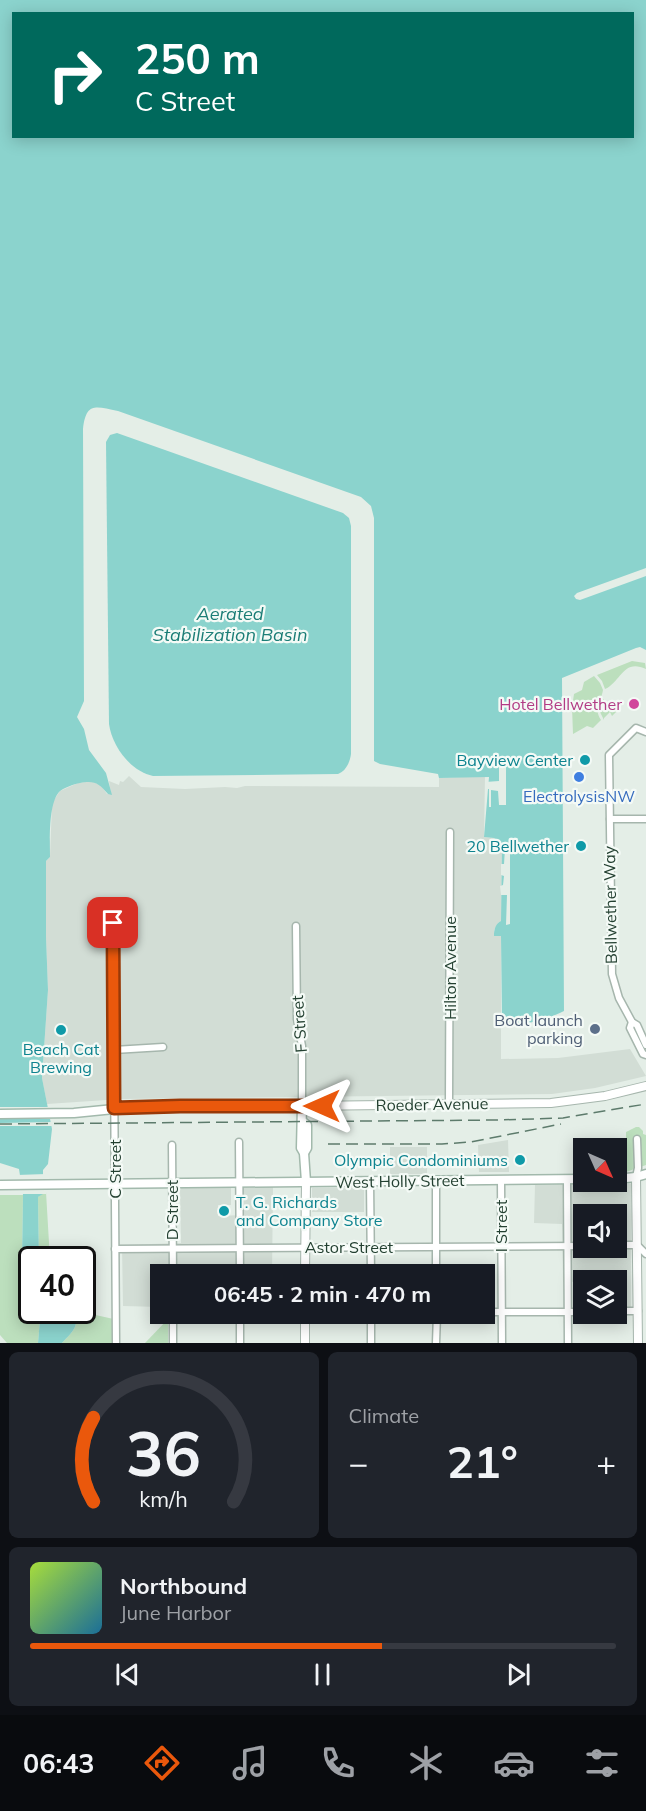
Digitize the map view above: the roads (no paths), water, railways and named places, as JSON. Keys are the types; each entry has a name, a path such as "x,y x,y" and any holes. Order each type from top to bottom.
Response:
{"main road":[{"name":"Roeder Avenue","path":"0,1114 64,1113 114,1108 180,1106 302,1106"},
{"name":"F Street","path":"302,1106 303,1122 307,1125 307,1148 304,1153 306,1182"},
{"path":"627,1178 646,1174"},
{"name":"West Holly Street","path":"4,1185 573,1180"}],"street":[{"name":"Bellwether Way","path":"646,732 636,728 609,755 610,962 616,990 646,1045"},
{"path":"610,819 646,819"},
{"name":"Hilton Avenue","path":"449,1104 450,832"},
{"name":"C Street","path":"113,923 116,1343"},
{"name":"F Street","path":"296,926 297,1019 302,1046 302,1106"},
{"name":"Bellwether Way","path":"632,1022 630,1028 646,1055"},
{"path":"114,1050 163,1047"},
{"name":"Roeder Avenue","path":"302,1106 570,1101 605,1096 646,1086"},
{"path":"637,1139 638,1343"},
{"path":"239,1142 240,1264"},
{"name":"D Street","path":"172,1144 173,1264"},
{"name":"I Street","path":"501,1180 502,1343"},
{"path":"567,1180 568,1343"},
{"path":"370,1181 371,1264"},
{"path":"436,1181 436,1264"},
{"name":"F Street","path":"305,1264 306,1182"},
{"path":"627,1245 637,1245 646,1254"},
{"name":"Astor Street","path":"115,1249 573,1246"},
{"path":"627,1311 638,1311"},
{"path":"495,1312 573,1312"},
{"path":"173,1324 173,1343"},
{"path":"240,1324 240,1343"},
{"path":"305,1324 305,1343"},
{"path":"371,1324 371,1343"},
{"path":"436,1343 437,1324"}],"water":[{"path":"0,0 646,0 646,568 574,596 580,600 646,576 646,650 636,648 562,678 564,1011 541,1020 524,1023 516,1024 502,1019 501,936 494,936 495,927 501,921 502,845 494,838 484,837 489,777 439,778 438,774 374,761 374,518 371,506 361,497 118,411 93,408 86,414 83,429 84,701 77,717 84,729 89,750 106,773 112,795 93,782 75,784 59,792 51,814 50,857 46,861 48,990 42,1078 52,1129 48,1164 43,1170 43,1194 38,1197 39,1246 22,1246 23,1195 19,1169 0,1163"},
{"name":"Aerated Stabilization Basin","path":"117,433 343,513 349,518 351,526 351,754 347,766 341,773 153,776 137,769 118,749 109,724 106,442 110,435"},
{"path":"40,1324 76,1324 62,1343 38,1343"}],"railway":[{"path":"0,1124 563,1118 646,1104"},
{"path":"328,1144 471,1142 561,1124"}],"place":[{"name":"Hotel Bellwether","path":"634,704"},
{"name":"Bayview Center","path":"585,760"},
{"name":"ElectrolysisNW","path":"579,777"},
{"name":"20 Bellwether","path":"581,846"},
{"name":"Boat launch parking","path":"595,1029"},
{"name":"Beach Cat Brewing","path":"61,1030"},
{"name":"Olympic Condominiums","path":"520,1160"},
{"name":"T. G. Richards and Company Store","path":"224,1211"}]}
